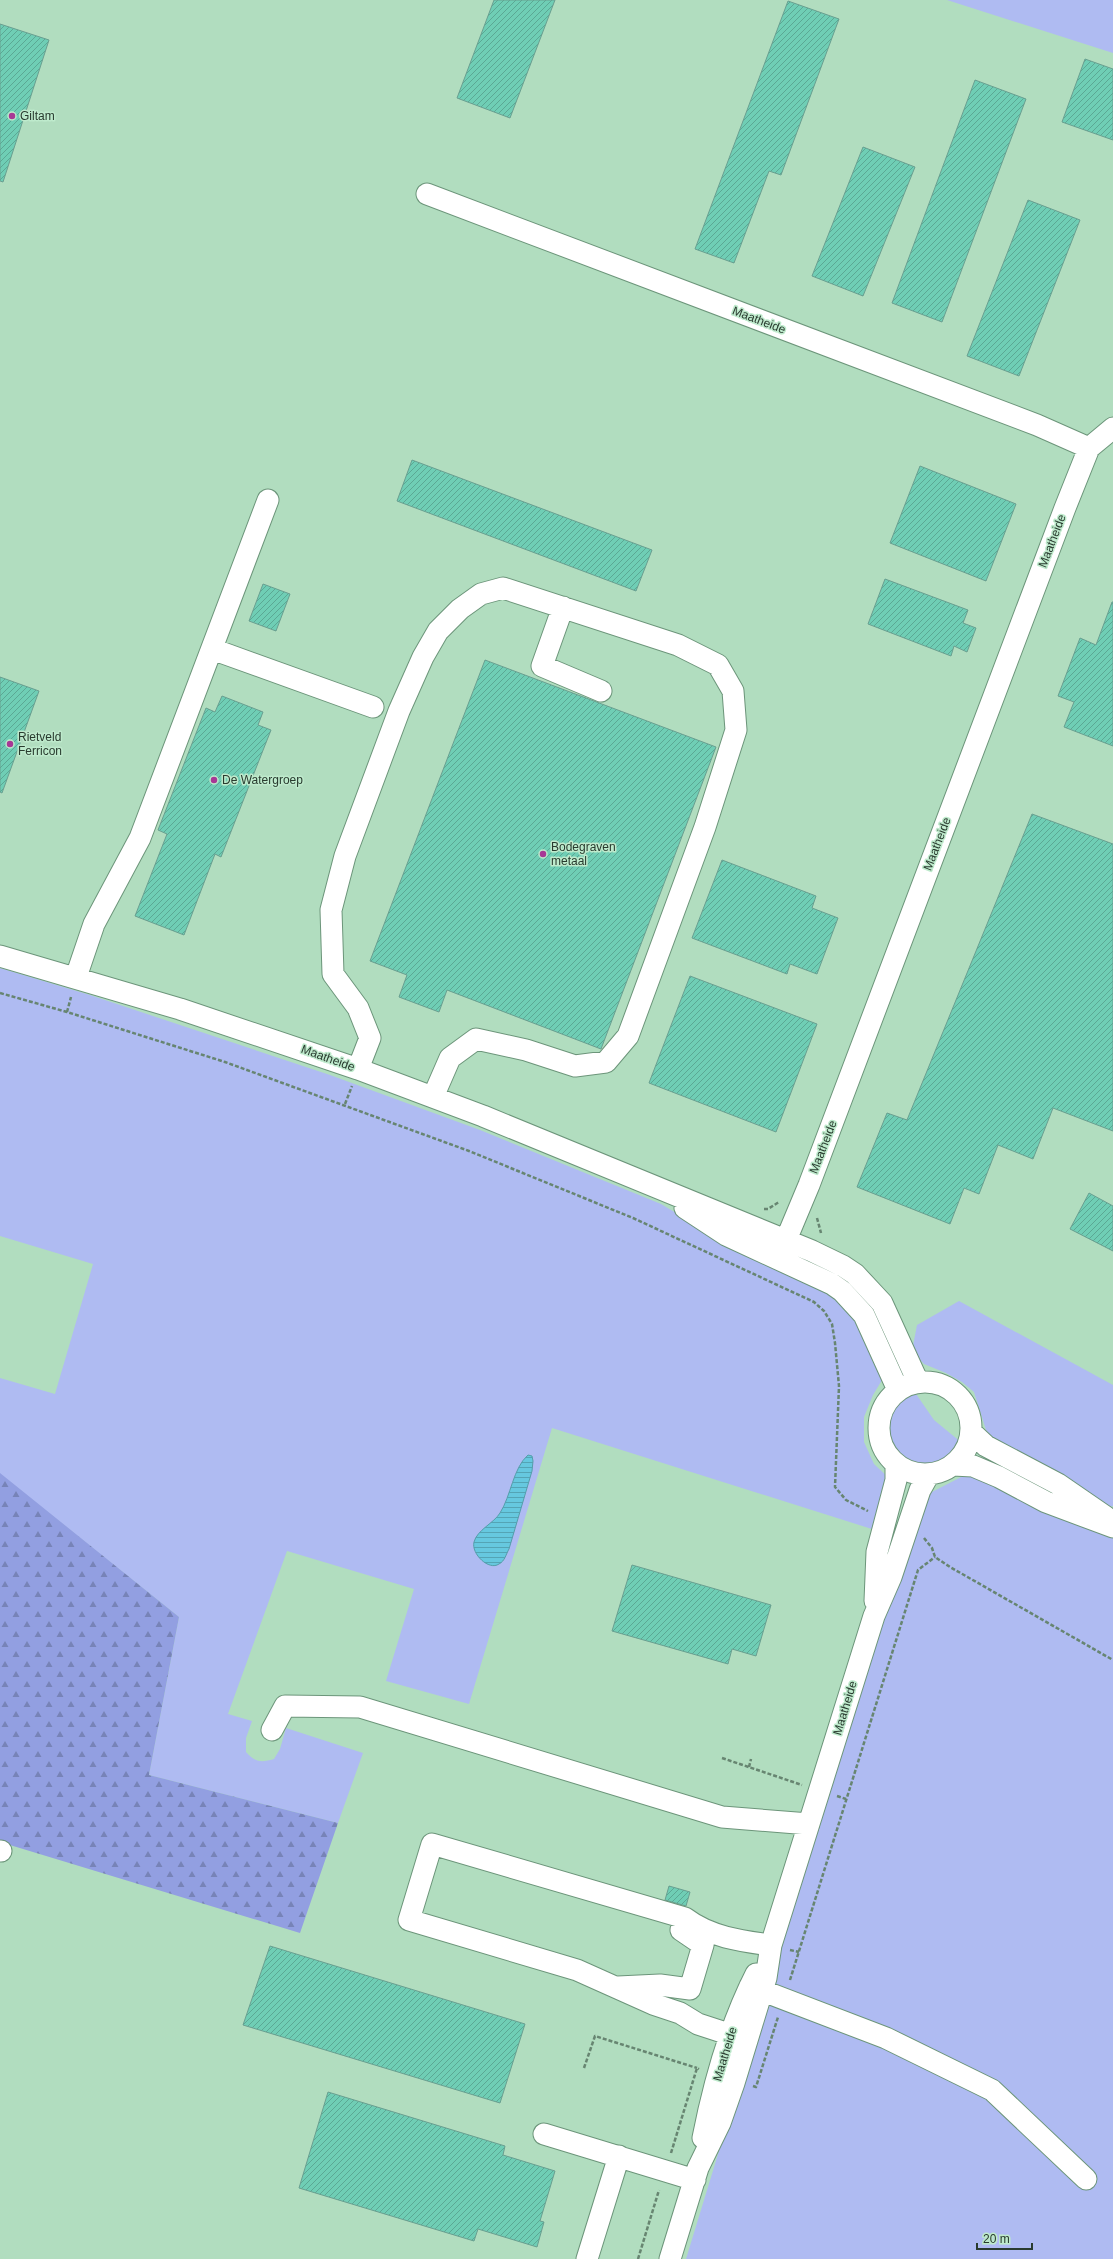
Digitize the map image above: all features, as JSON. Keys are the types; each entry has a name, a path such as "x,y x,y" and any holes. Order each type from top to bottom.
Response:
{"street":[{"name":"Maatheide","path":"427,194 1037,425 1089,448"},
{"name":"Maatheide","path":"778,1259 1089,448 1113,428"},
{"path":"76,977 94,924 140,838 268,500"},
{"path":"358,1069 370,1038 358,1008 333,974 331,910 345,856 399,711 423,657 438,631 460,609 481,594 503,588 678,645 718,665 733,691 736,730 704,831 628,1036 606,1062 576,1066 526,1050 476,1039 450,1058 433,1097"},
{"path":"563,607 542,666 600,692"},
{"path":"212,649 373,707"},
{"name":"Maatheide","path":"0,956 76,977 238,1027 358,1069 433,1097 786,1240 843,1266 855,1274 882,1303 918,1382"},
{"name":"Maatheide","path":"648,1184 726,1235 832,1284 842,1291 864,1315 898,1390"},
{"path":"918,1382 931,1382 945,1386 956,1394 967,1411 971,1432 968,1445 962,1456 953,1465 941,1472 916,1474 896,1464 890,1459 882,1445 878,1430 880,1415 887,1401 898,1390 918,1382"},
{"path":"971,1432 986,1446 1058,1484 1113,1522"},
{"path":"874,1616 877,1552 896,1480 896,1464"},
{"path":"953,1465 973,1466 999,1477 1046,1502 1113,1527"},
{"name":"Maatheide","path":"670,2259 697,2174 720,2123 739,2037 771,1946 874,1616 891,1577 920,1490 929,1474"},
{"path":"272,1730 285,1706 360,1706 722,1817 809,1824"},
{"path":"739,2037 698,2024 676,2025 648,2016 616,1987 577,1970 409,1920 432,1844 632,1903 652,1922 689,1928 738,1941 771,1946"},
{"path":"616,1987 660,1985 690,1989 703,1945 689,1928"},
{"path":"756,1988 886,2038 992,2090 1086,2179"},
{"path":"544,2134 618,2156 697,2174"},
{"path":"587,2259 618,2156"}],"path":[{"path":"0,993 225,1062 462,1148 633,1218 814,1302 824,1311 832,1324 835,1343 839,1386 835,1487 846,1500 857,1507 886,1518"},
{"path":"906,1530 924,1538 932,1548 935,1556 950,1567 1113,1660"},
{"path":"722,1758 846,1799"},
{"path":"749,1767 751,1759"},
{"path":"584,2068 595,2036 697,2068"}],"shaded area":[{"path":"947,0 1113,0 1113,53"},
{"path":"0,968 90,995 330,1075 480,1130 661,1204 723,1241 835,1292 860,1318 880,1365 882,1380 873,1395 864,1417 864,1442 874,1464 891,1480 875,1530 552,1428 469,1704 386,1681 414,1589 287,1551 228,1714 252,1721 246,1738 246,1752 258,1761 274,1759 280,1749 286,1728 363,1753 338,1823 149,1775 179,1617 0,1474 0,1378 55,1394 93,1264 0,1236"},
{"path":"959,1301 1113,1385 1113,1506 1106,1508 996,1444 986,1430 974,1392 962,1382 946,1373 924,1364 912,1351 917,1325"},
{"path":"914,1391 934,1420 962,1443 948,1461 931,1467 915,1464 900,1454 890,1440 888,1423 895,1406"},
{"path":"528,1455 532,1456 532,1471 509,1549 501,1563 495,1566 490,1565 478,1556 475,1551 474,1542 478,1534 500,1513 507,1499 515,1475"},
{"path":"969,1473 1113,1536 1113,2259 686,2259 903,1548 930,1493"}],"green space":[{"path":"0,1473 179,1617 149,1775 338,1823 300,1933 0,1842"}],"building":[{"path":"494,0 555,0 510,118 457,98"},
{"path":"788,1 839,19 781,175 769,171 734,263 695,249"},
{"name":"Giltam","path":"0,24 49,40 3,182 0,181"},
{"path":"1085,59 1113,69 1113,140 1062,122"},
{"path":"975,80 1026,99 942,322 892,303"},
{"path":"863,147 915,167 863,296 812,276"},
{"path":"1028,200 1080,220 1019,376 967,356"},
{"path":"412,460 652,550 636,591 397,501"},
{"path":"920,466 1016,504 986,581 890,543"},
{"path":"885,579 968,610 963,623 976,628 967,652 954,646 951,656 868,624"},
{"path":"263,584 290,594 276,631 249,621"},
{"path":"1112,602 1113,746 1064,727 1074,702 1058,696 1080,638 1096,645"},
{"name":"Bodegraven metaal","path":"485,660 716,747 601,1049 447,990 439,1012 399,997 407,975 370,961"},
{"name":"Rietveld Ferricon","path":"0,677 39,691 2,793 0,792"},
{"name":"De Watergroep","path":"222,696 263,712 258,725 271,730 221,857 215,854 184,935 135,916 167,834 158,830 206,708 215,712"},
{"path":"1032,814 1113,844 1113,1131 1053,1108 1033,1159 998,1145 979,1194 964,1188 950,1224 857,1187 887,1113 907,1120"},
{"path":"722,860 816,896 812,908 838,918 817,974 790,964 787,974 692,938"},
{"path":"690,976 817,1024 776,1132 649,1083"},
{"path":"1089,1193 1113,1206 1113,1251 1070,1229"},
{"path":"632,1565 771,1605 756,1656 732,1649 728,1664 612,1631"},
{"path":"669,1886 690,1892 686,1906 665,1900"},
{"path":"270,1946 525,2024 500,2103 243,2025"},
{"path":"328,2092 505,2146 503,2155 555,2171 540,2221 544,2222 537,2247 478,2229 474,2241 299,2188"}],"place":[{"name":"Giltam","path":"12,116"},
{"name":"Rietveld Ferricon","path":"10,744"},
{"name":"De Watergroep","path":"214,780"},
{"name":"Bodegraven metaal","path":"543,854"}]}
